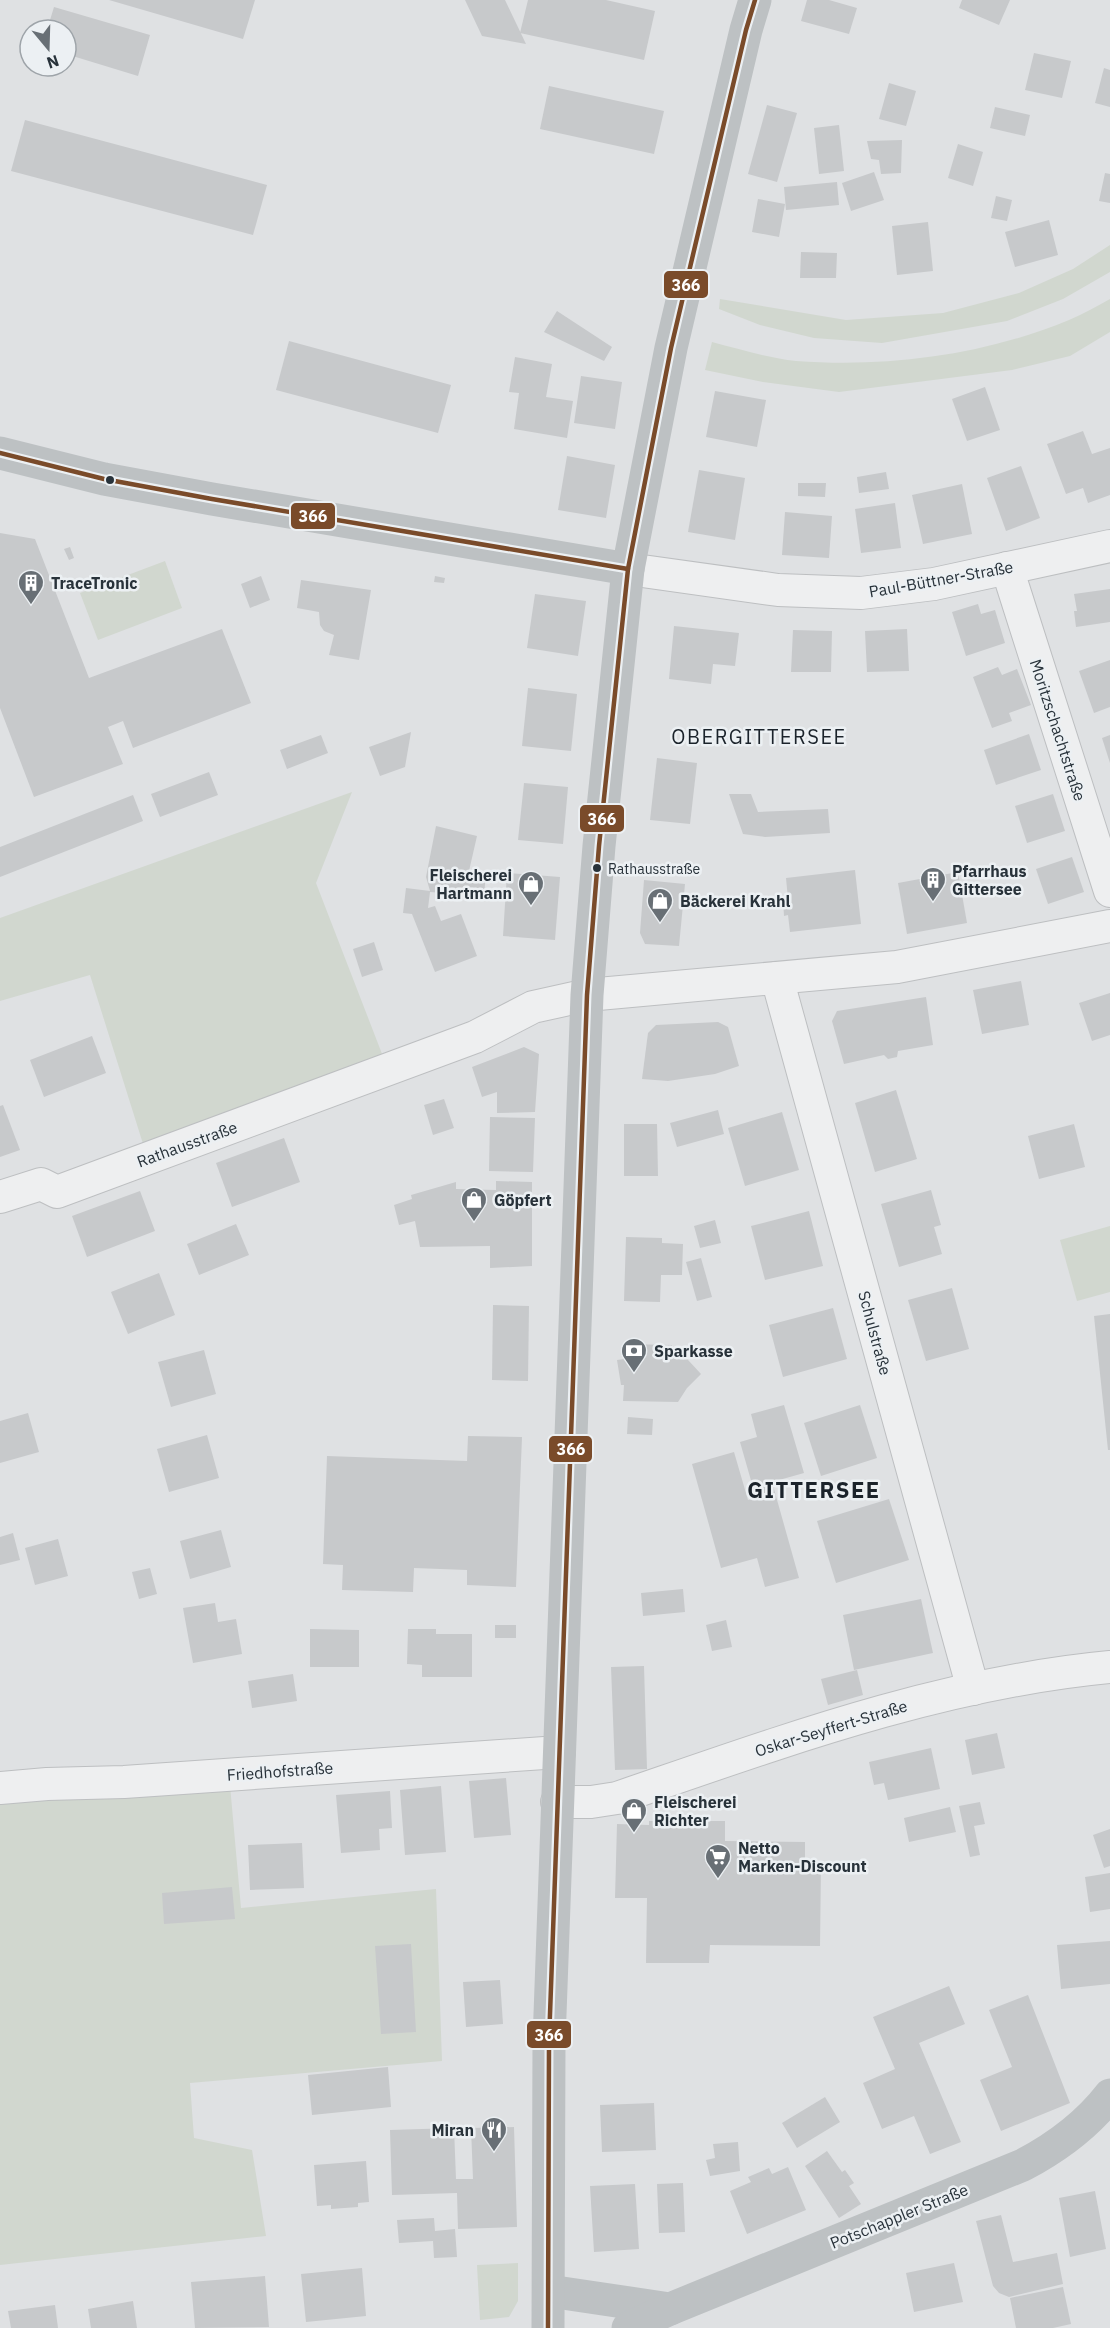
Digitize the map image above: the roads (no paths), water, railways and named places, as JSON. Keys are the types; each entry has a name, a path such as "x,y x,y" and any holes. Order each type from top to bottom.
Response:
{"street":[{"path":"548,2328 549,2042 557,1802 587,995 599,846 628,569 671,348 755,0"},
{"path":"0,453 104,478 212,499 628,569"},
{"name":"Paul-Büttner-Straße","path":"628,569 778,590 861,593 934,584 1110,546"},
{"name":"Moritzschachtstraße","path":"1007,568 1110,891"},
{"name":"Rathausstraße","path":"0,1197 41,1184 57,1192 475,1037 533,1007 587,995 897,967 1110,926"},
{"name":"Schulstraße","path":"777,978 973,1689"},
{"name":"Oskar-Seyffert-Straße","path":"557,1802 591,1802 617,1798 838,1723 973,1689 1020,1679 1110,1667"},
{"name":"Friedhofstraße","path":"0,1788 559,1752"},
{"name":"Potschappler Straße","path":"628,2328 1023,2165 1050,2151 1076,2132 1110,2095"},
{"path":"549,2291 670,2309"}],"place":[{"name":"TraceTronic","path":"31,606"},
{"name":"Rathausstraße","path":"597,868"},
{"name":"Pfarrhaus Gittersee","path":"933,903"},
{"name":"Fleischerei Hartmann","path":"531,907"},
{"name":"Bäckerei Krahl","path":"660,924"},
{"name":"Göpfert","path":"474,1223"},
{"name":"Sparkasse","path":"634,1374"},
{"name":"Fleischerei Richter","path":"634,1834"},
{"name":"Netto Marken-Discount","path":"718,1880"},
{"name":"Miran","path":"494,2153"}],"district":[{"name":"OBERGITTERSEE","path":"759,737"},
{"name":"GITTERSEE","path":"814,1490"}]}
